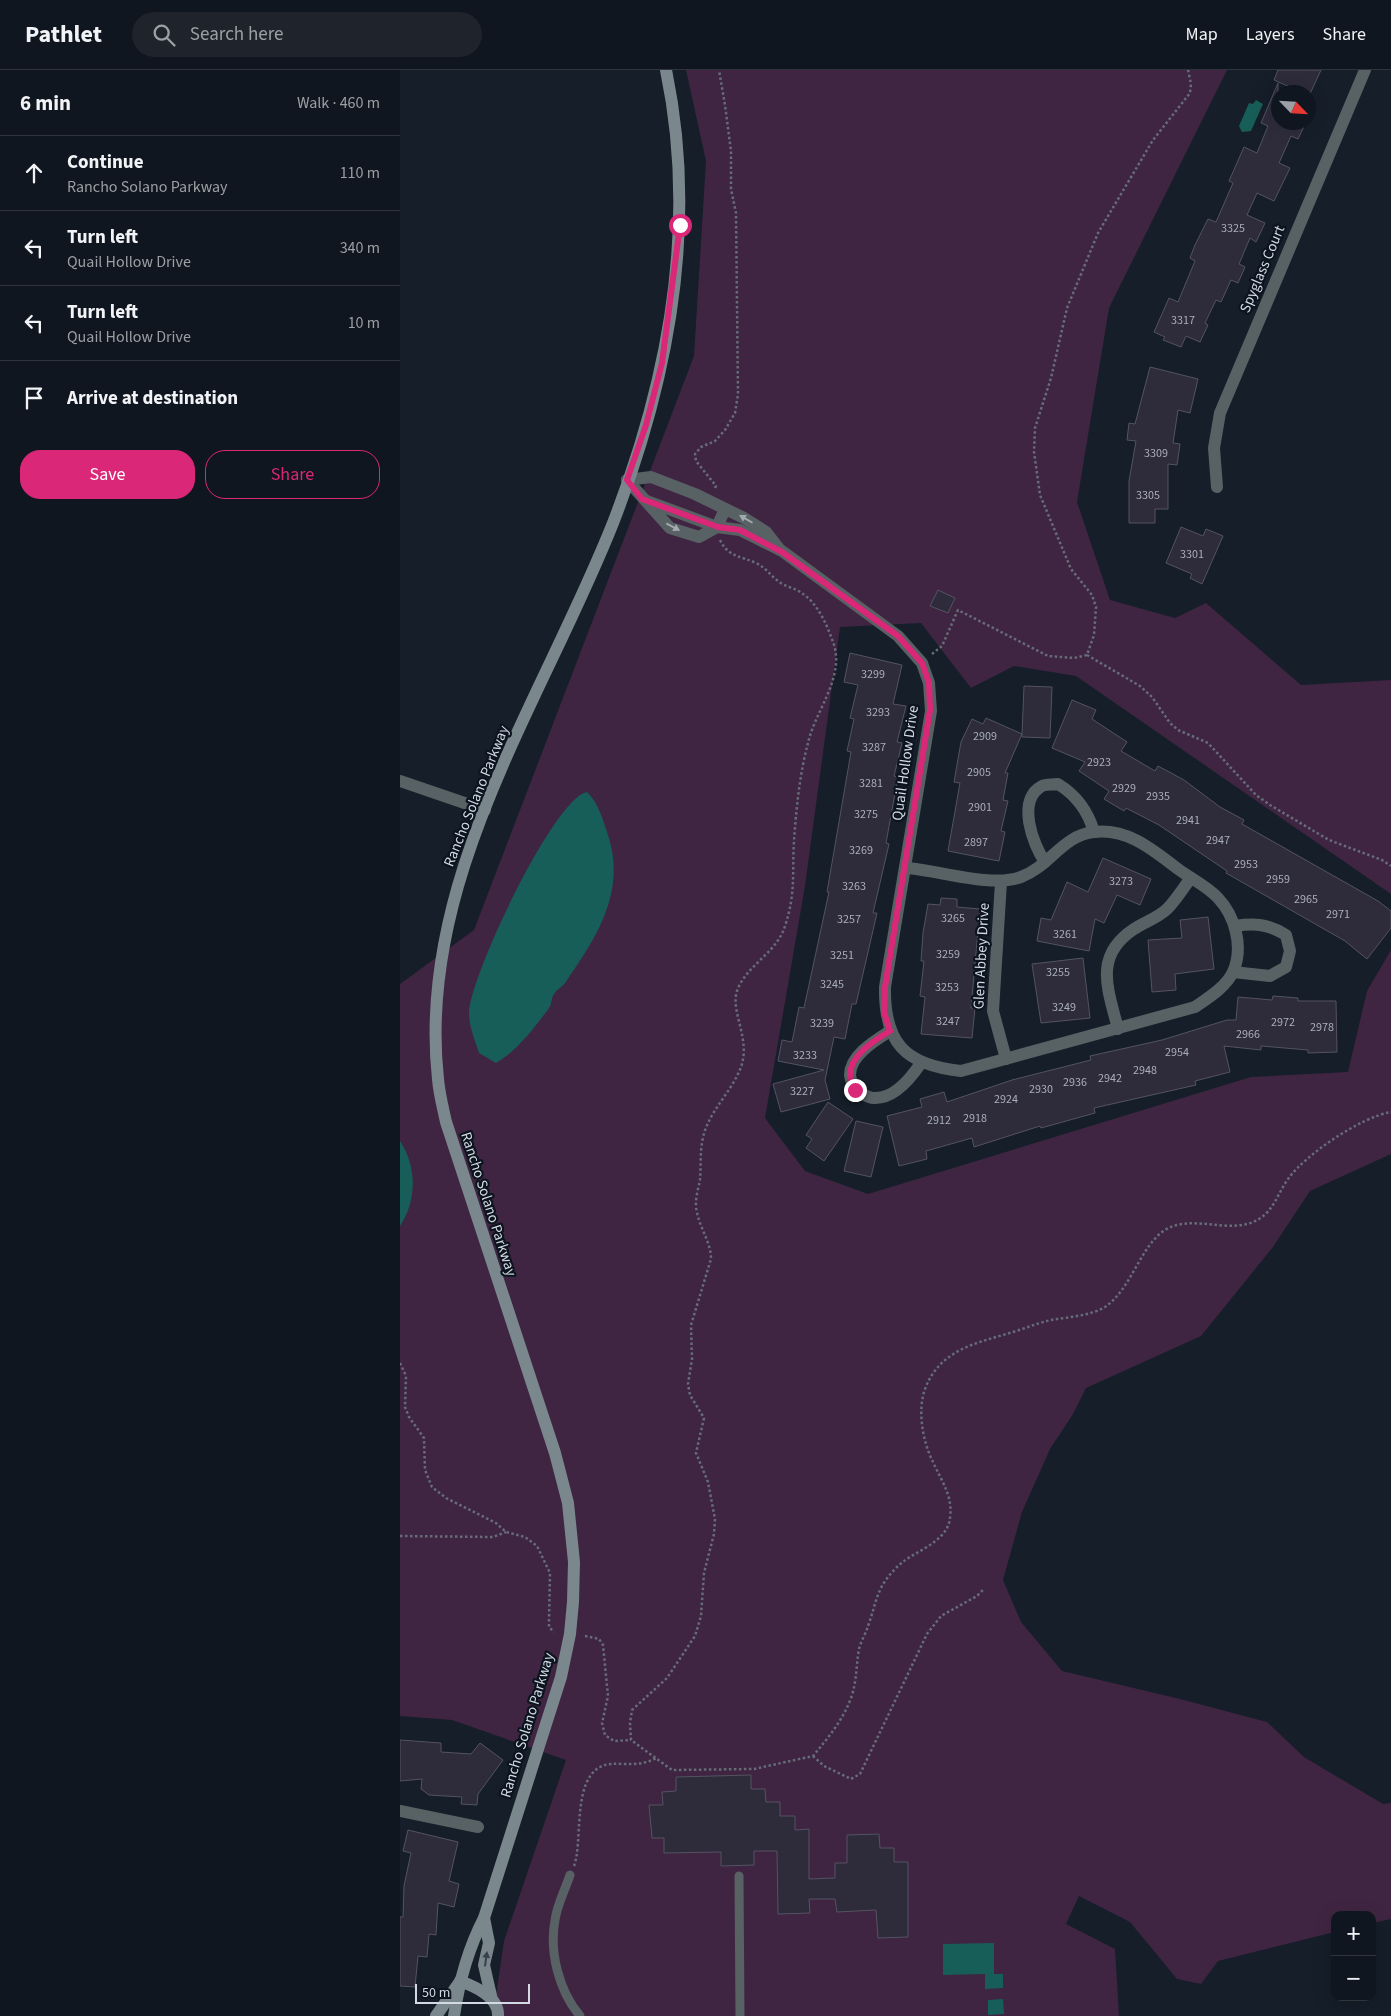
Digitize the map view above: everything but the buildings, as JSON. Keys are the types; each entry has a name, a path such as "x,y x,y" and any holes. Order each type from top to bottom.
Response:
{"street":[{"name":"Rancho Solano Parkway","path":"454,2016 460,1981 474,1938 484,1918 561,1678 571,1626 574,1570 568,1503 555,1453 466,1190 446,1122 438,1079 436,1031 438,981 449,917 475,832 613,523 646,425 662,363 680,225 678,153 666,70"},
{"name":"Spyglass Court","path":"1216,487 1214,448 1220,413 1365,70"},
{"name":"Quail Hollow Drive","path":"627,480 651,478 710,502 744,518 766,532 782,552"},
{"path":"627,480 642,499 670,528 699,537 718,527 725,509"},
{"name":"Quail Hollow Drive","path":"718,527 740,530 782,552 898,636 922,663 929,683 930,710 906,868 885,987 884,1012 890,1031 903,1050 921,1063 935,1068 961,1071 1195,1007 1215,993 1233,972 1238,949 1235,926 1217,897 1145,845 1125,834 1094,832 1079,836 1058,849 1045,862 1022,877 1001,882 906,868"},
{"path":"400,781 485,810"},
{"path":"1045,862 1035,848 1028,814 1031,799 1042,786 1058,784 1073,793 1091,820 1094,832"},
{"path":"1118,1029 1106,980 1106,966 1112,948 1121,938 1167,909 1191,878"},
{"name":"Glen Abbey Drive","path":"1001,882 993,1011 1006,1059"},
{"path":"1233,972 1270,976 1286,967 1290,951 1286,935 1272,926 1255,923 1235,926"},
{"path":"890,1031 873,1042 855,1060 850,1075 855,1090 873,1099 889,1096 913,1074 921,1063"},
{"path":"400,1811 478,1827"},
{"name":"Rancho Solano Parkway","path":"484,1918 489,1943 484,1965 492,2000 496,2005 498,2016"},
{"name":"Rancho Solano Parkway","path":"436,2016 460,1981"},
{"path":"460,1981 473,1986 492,2000"}],"lane":[{"path":"570,1875 554,1920 555,1965 574,2009 580,2016"},
{"path":"739,1876 740,2016"}],"path":[{"path":"710,502 716,486 696,462 696,454 701,447 716,440 725,430 735,413 738,394 736,213 731,189 728,133 719,70"},
{"path":"1086,655 1094,635 1096,607 1092,595 1071,569 1040,495 1034,452 1035,428 1049,385 1067,308 1083,266 1098,233 1127,182 1153,140 1190,93 1191,84 1188,70"},
{"path":"631,1740 630,1723 632,1710 667,1678 695,1636 701,1616 704,1573 714,1534 715,1519 708,1482 696,1453 704,1418 690,1395 688,1384 692,1359 691,1325 711,1259 711,1249 696,1211 702,1142 706,1126 741,1068 744,1055 744,1038 735,1001 737,990 745,977 768,954 785,927 794,890 795,837 807,746 811,729 830,688 835,667 834,644 814,603 804,594 779,583 757,563 733,555 724,549 719,539 718,527"},
{"path":"922,663 942,646 958,610 1048,656 1074,658 1086,655 1140,686 1152,697 1170,723 1178,730 1208,743 1256,795 1270,805 1329,840 1382,860 1391,866"},
{"path":"585,1636 599,1639 603,1645 608,1696 602,1723 605,1735 614,1741 631,1740 672,1770 744,1769 813,1756 842,1718 851,1698 856,1679 859,1646 882,1587 902,1562 933,1542 945,1531 950,1522 951,1504 948,1490 930,1455 922,1422 925,1390 935,1372 951,1355 966,1345 1041,1322 1089,1313 1103,1308 1115,1299 1162,1232 1174,1226 1188,1224 1240,1226 1255,1222 1266,1215 1287,1180 1300,1165 1323,1145 1373,1118 1391,1112"},
{"path":"400,1363 406,1376 405,1406 409,1417 424,1438 425,1470 432,1487 446,1498 496,1523 506,1532 525,1537 536,1546 543,1556 550,1573 548,1620 549,1627 554,1632"},
{"path":"400,1536 493,1537 506,1532"},
{"path":"813,1756 824,1766 852,1779 860,1774 927,1634 941,1616 977,1596 984,1590"},
{"path":"570,1875 578,1856 579,1808 588,1782 595,1770 602,1766 645,1764 656,1758"}],"shaded area":[{"path":"686,70 1227,70 1109,308 1077,502 1110,600 1175,618 1206,603 1301,685 1391,680 1391,894 1076,676 1014,666 971,688 921,623 840,627 805,886 765,1118 805,1171 868,1194 1251,1077 1348,1072 1367,991 1391,950 1391,1154 1310,1191 1273,1247 1201,1336 1086,1388 1073,1414 1050,1449 1022,1512 1003,1580 1021,1622 1062,1671 1267,1722 1304,1757 1383,1804 1391,1803 1391,1919 1376,1922 1376,1911 1331,1911 1331,1933 1218,1961 1201,1984 1177,1979 1130,1922 1079,1896 1066,1924 1115,1949 1119,2016 493,2016 504,1941 566,1760 452,1720 400,1716 400,984 474,930 694,356 706,161"},
{"path":"1256,100 1263,104 1251,131 1242,132 1239,126 1249,103 1253,104"},
{"path":"587,792 599,811 612,853 614,873 612,892 606,910 590,945 566,982 552,997 549,1008 518,1045 496,1063 479,1053 472,1033 469,1013 473,994 498,929 535,855 572,802"},
{"path":"400,1141 410,1162 413,1184 410,1205 400,1226"},
{"path":"994,1943 994,1974 1003,1974 1003,1988 985,1989 985,1974 943,1975 943,1944"},
{"path":"1003,1999 1004,2014 988,2015 988,2000"}],"route":[{"path":"680,225 673,297 662,363 646,425 627,480 642,499 718,527 740,530 759,542 782,552 898,636 922,663 929,683 930,710 906,868 885,987 884,1012 890,1031 873,1042 855,1060 850,1075 855,1090"}]}
